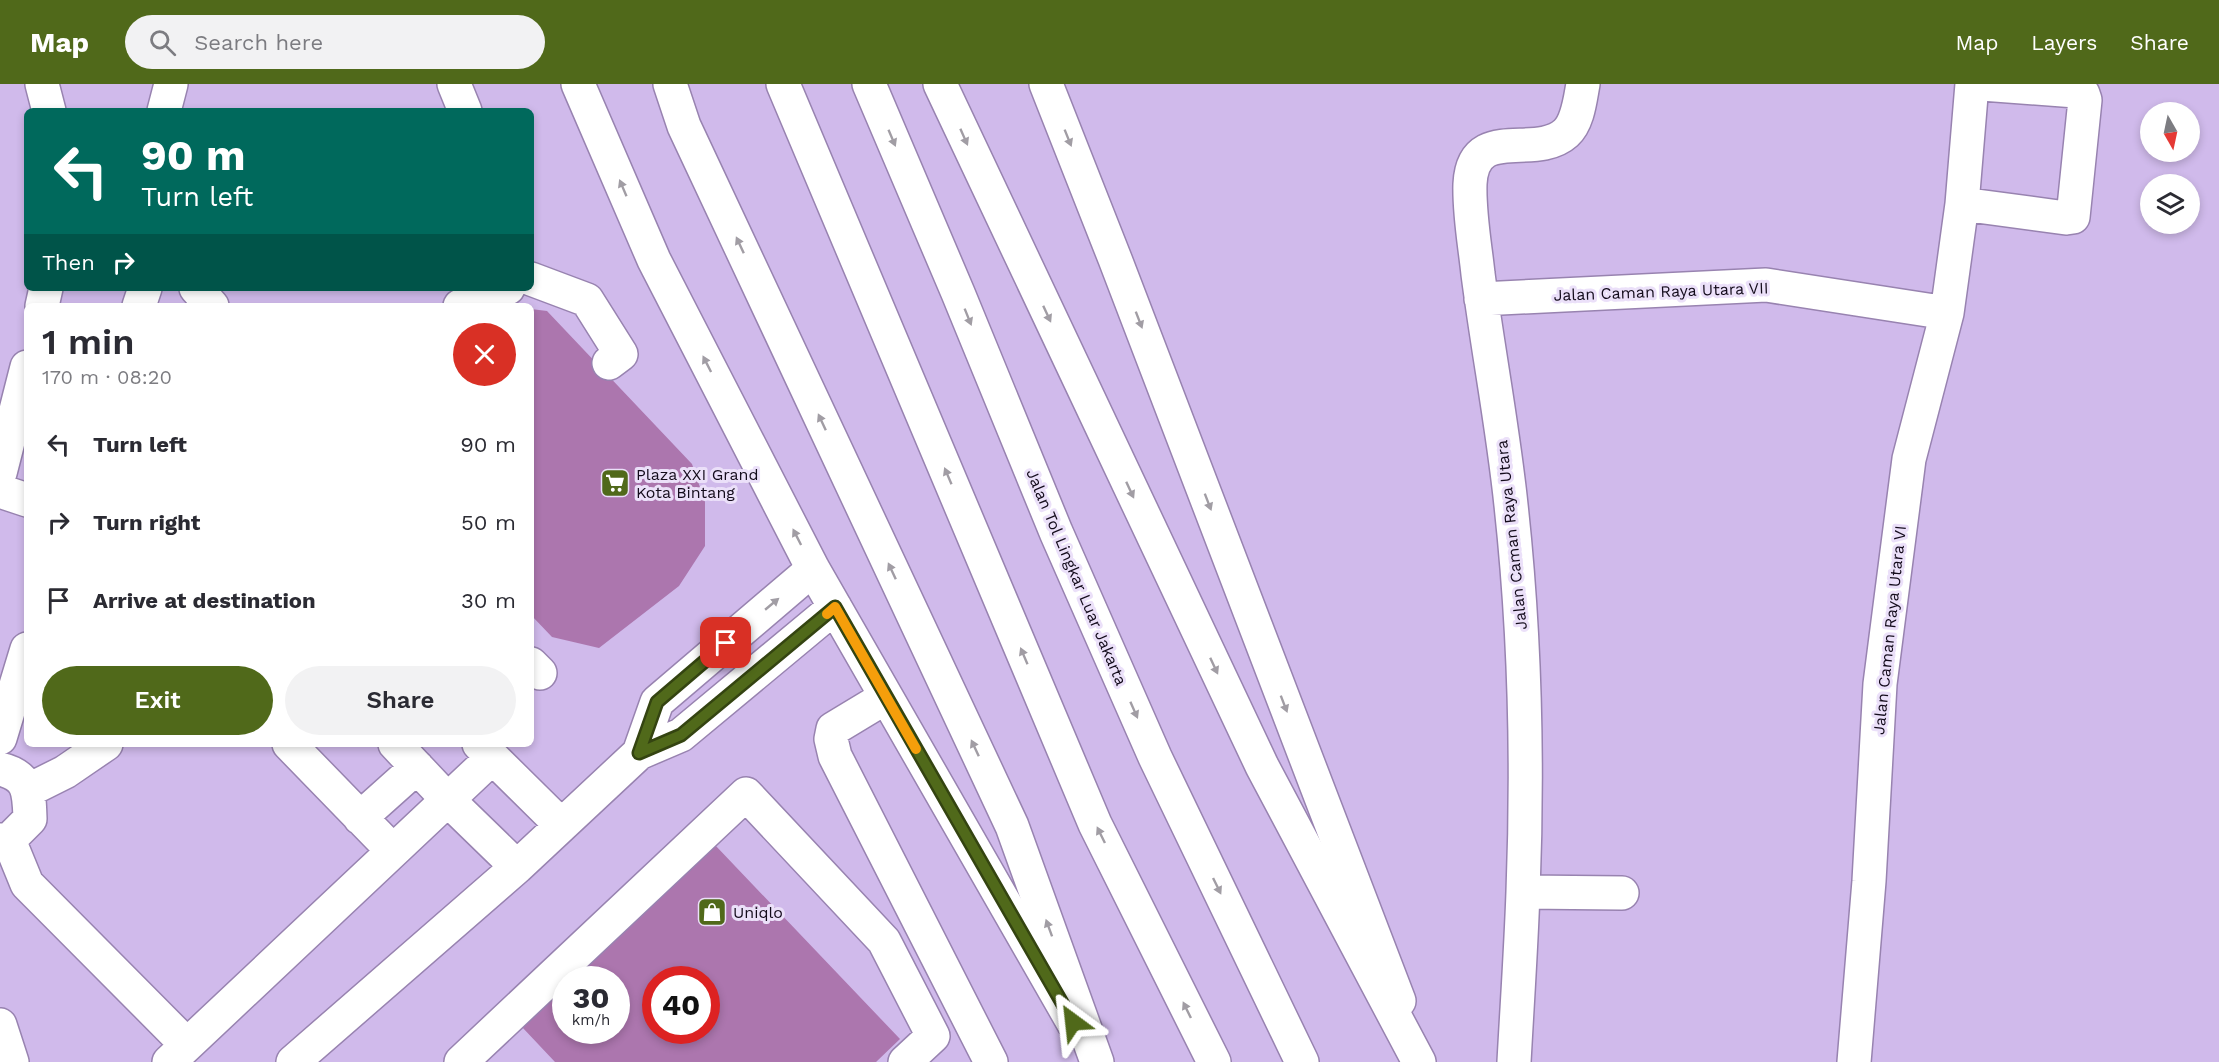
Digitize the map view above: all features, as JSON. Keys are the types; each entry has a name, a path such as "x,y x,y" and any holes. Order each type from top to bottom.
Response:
{"main road":[{"path":"42,84 48,108"},
{"path":"165,108 171,84"},
{"path":"454,84 464,108"},
{"path":"578,84 654,260 813,569 1096,1062"},
{"path":"670,84 684,126 1012,826 1096,1062"},
{"path":"783,84 1095,824 1214,1062"},
{"name":"Jalan Tol Lingkar Luar Jakarta","path":"869,84 1056,532 1150,747 1302,1062"},
{"path":"940,84 1262,766 1421,1062"},
{"path":"1047,84 1421,1062"},
{"name":"Jalan Caman Raya Utara","path":"1514,1062 1523,892 1524,728 1520,616 1511,505 1481,299 1470,185 1476,159 1485,151 1497,146 1536,144 1565,134 1573,124 1582,84"},
{"name":"Jalan Caman Raya Utara VI","path":"1854,1062 1869,881 1880,684 1909,459 1947,313 1962,204 1972,84"},
{"path":"1962,204 2066,218 2073,217 2075,211 2085,100 2083,94 2076,91 1982,84"},
{"path":"534,279 587,300 621,354 609,363"},
{"name":"Jalan Caman Raya Utara VII","path":"1481,299 1766,285 1947,313"},
{"path":"199,291 209,303"},
{"path":"468,303 500,291"},
{"path":"12,456 24,385"},
{"path":"0,491 24,499"},
{"path":"639,753 657,702 813,569"},
{"path":"293,1062 517,867 639,753 681,735 835,607"},
{"path":"0,738 24,659"},
{"path":"886,697 833,729 831,739 835,756 991,1062"},
{"path":"29,790 68,758 98,747"},
{"path":"291,747 393,851"},
{"path":"0,769 14,772 29,790 30,819 4,840 27,884 178,1053 447,799 486,751 561,825"},
{"path":"360,818 406,755 447,799 517,867"},
{"path":"461,1062 746,794 884,941 933,1036 905,1062"},
{"path":"1523,892 1622,893"},
{"path":"0,1025 12,1062"}],"building":[{"name":"Plaza XXI Grand Kota Bintang","path":"534,309 547,311 692,464 705,502 705,546 679,586 599,648 552,637 534,618"},
{"name":"Uniqlo","path":"715,845 900,1039 876,1062 555,1062 522,1027 552,999 552,1044 630,1044 630,966 588,966"}],"slow traffic":[{"path":"827,614 835,607 916,749"}],"place":[{"name":"Plaza XXI Grand Kota Bintang","path":"615,483"},
{"name":"Uniqlo","path":"712,912"}],"route":[{"path":"726,643 657,702 639,753 681,735 835,607 1073,1022"}]}
